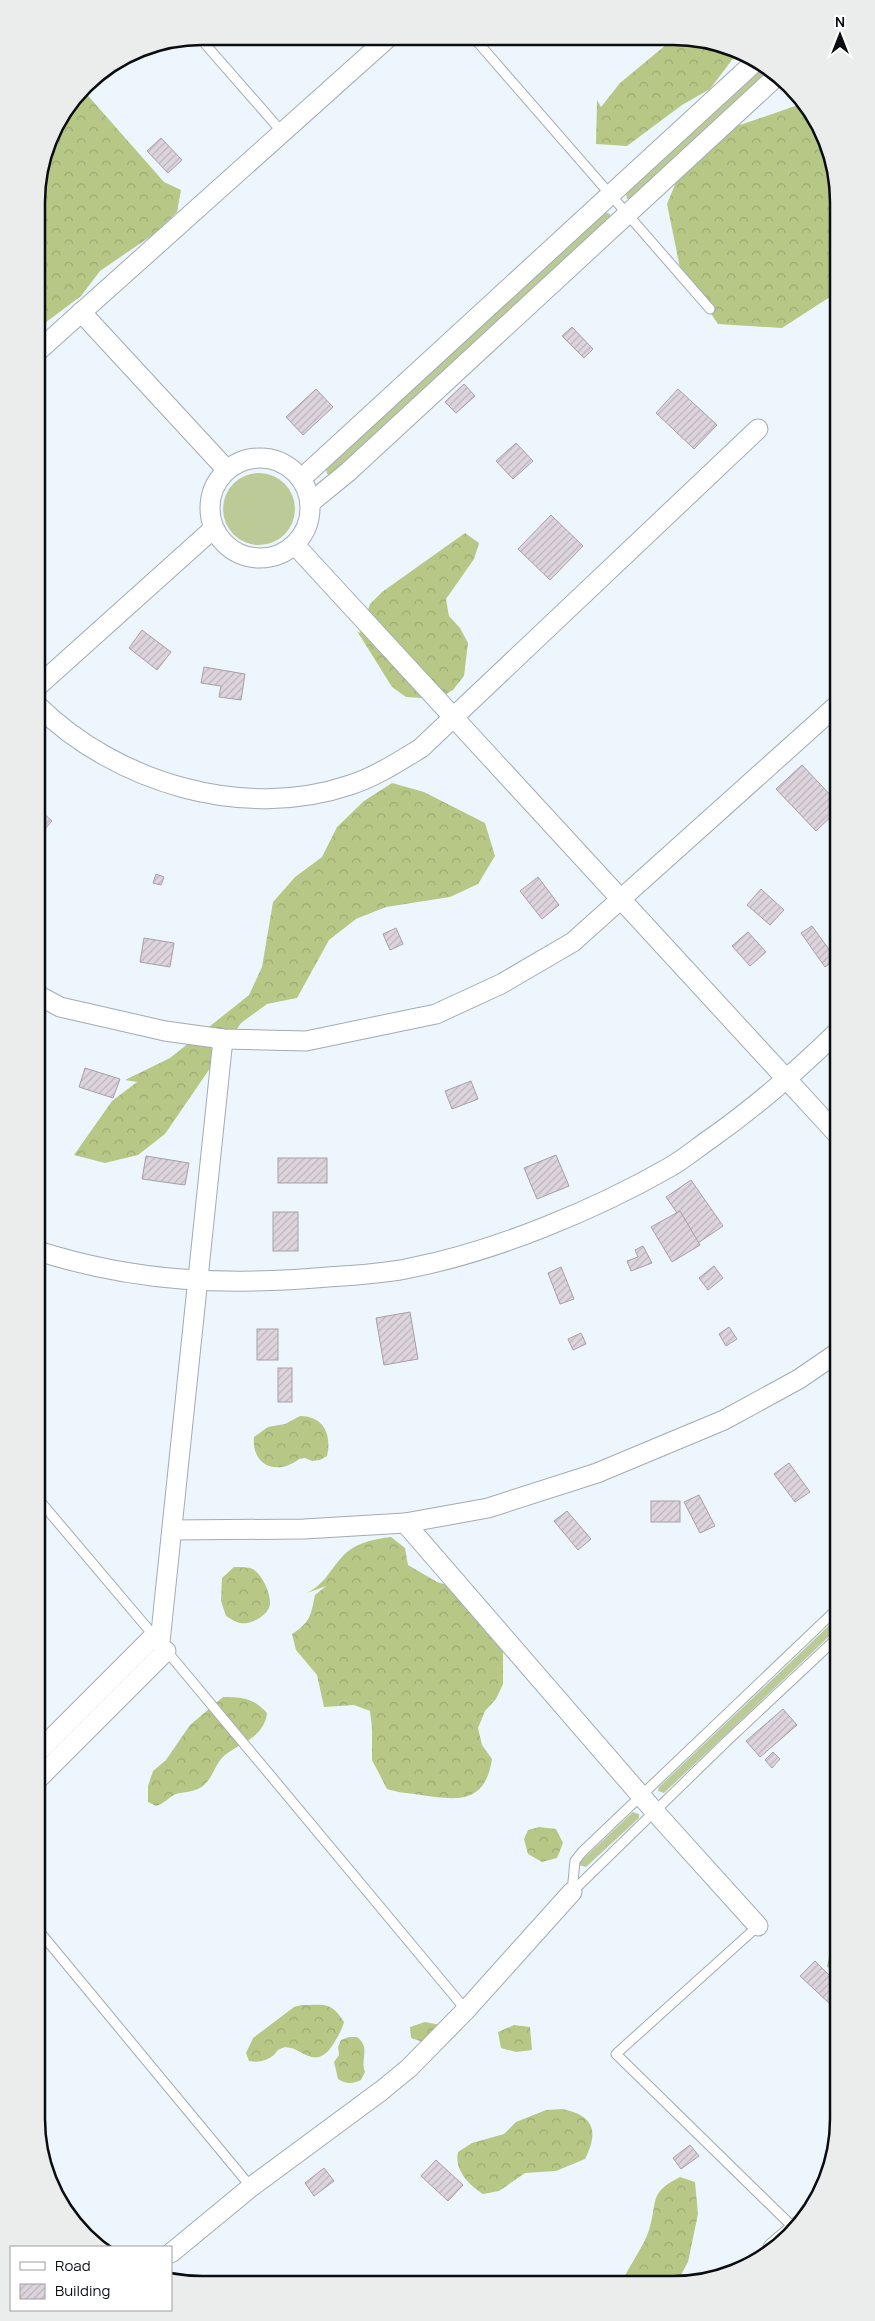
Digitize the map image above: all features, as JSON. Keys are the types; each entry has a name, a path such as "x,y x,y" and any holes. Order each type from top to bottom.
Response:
{"street":[{"path":"45,345 381,45"},
{"path":"301,479 751,66"},
{"path":"310,503 348,472 772,80"},
{"path":"81,312 227,470"},
{"path":"45,713 99,752 124,765 182,788 228,796 263,797 315,794 351,785 382,771 421,748 758,430"},
{"path":"258,458 274,460 289,467 301,479 310,503 307,525 295,545 282,554 266,559 250,558 235,552 222,542 213,529 209,513 210,497 216,482 227,470 242,461 258,458"},
{"path":"45,681 213,529"},
{"path":"295,545 830,1126"},
{"path":"45,999 60,1007 165,1031 223,1039 306,1041 436,1014 501,984 573,942 830,711"},
{"path":"45,1771 160,1643 223,1039"},
{"path":"45,1253 149,1277 198,1281 280,1281 410,1268 476,1250 542,1228 671,1166 755,1107 787,1080 830,1039"},
{"path":"172,1530 304,1529 405,1523 488,1508 597,1473 724,1420 799,1378 830,1358"},
{"path":"405,1523 656,1813 758,1926"},
{"path":"45,1746 160,1643"},
{"path":"172,2252 251,2187 381,2091 409,2068 466,2010 572,1892"}],"lane":[{"path":"206,45 282,132"},
{"path":"480,45 710,310"},
{"path":"45,1508 466,2010"},
{"path":"572,1892 575,1860 830,1616"},
{"path":"572,1892 656,1813 727,1741 830,1644"},
{"path":"758,1926 616,2054 793,2221"},
{"path":"45,1938 251,2187"}],"green space":[{"path":"666,45 704,48 734,57 710,89 682,105 627,146 596,144 597,100 601,107 620,83"},
{"path":"758,70 766,75 631,199 627,199 626,193"},
{"path":"87,95 164,182 181,190 177,212 154,234 100,271 81,296 45,323 46,182 50,161 61,133 77,106"},
{"path":"798,106 814,133 827,171 830,192 830,297 782,328 718,324 680,268 667,204 693,141"},
{"path":"605,212 610,214 610,217 331,474 327,474 326,469"},
{"path":"259,473 273,476 285,483 292,495 295,509 292,523 285,535 273,542 259,545 245,542 233,535 226,523 223,509 226,495 233,483 245,476"},
{"path":"465,533 479,543 474,559 446,599 449,616 460,628 468,643 464,676 453,690 438,699 406,697 392,687 357,631 360,633 370,604 382,592"},
{"path":"392,783 424,792 485,823 495,856 478,884 450,897 386,907 356,919 329,940 297,998 267,1004 241,1023 165,1134 138,1155 105,1163 74,1155 112,1101 137,1082 125,1080 170,1058 249,995 262,967 273,902 295,877 322,857 337,827 364,801"},
{"path":"300,1416 315,1419 324,1428 328,1441 327,1456 320,1460 312,1461 305,1458 299,1459 283,1467 275,1467 261,1461 254,1447 254,1437 268,1427 285,1424"},
{"path":"391,1537 405,1548 408,1565 437,1582 471,1592 483,1605 503,1652 503,1684 496,1699 485,1711 478,1728 482,1745 492,1759 483,1785 476,1792 467,1796 446,1798 387,1789 372,1760 370,1711 354,1705 324,1707 317,1675 296,1650 292,1634 303,1626 309,1618 315,1595 326,1586 307,1593 323,1581 342,1557 352,1548 371,1541"},
{"path":"234,1567 250,1568 258,1573 269,1594 269,1608 254,1621 238,1623 226,1616 221,1601 222,1578"},
{"path":"830,1625 830,1636 664,1793 658,1791 659,1787"},
{"path":"223,1697 247,1699 257,1704 267,1713 265,1721 257,1734 225,1755 202,1787 176,1794 156,1806 148,1802 148,1786 153,1771 166,1760 190,1725"},
{"path":"633,1812 639,1814 639,1818 586,1867 579,1865 581,1861"},
{"path":"539,1827 556,1829 563,1843 557,1858 542,1862 528,1854 524,1839 528,1830"},
{"path":"830,1951 830,1968 827,1967"},
{"path":"302,2005 331,2007 344,2022 337,2038 326,2053 319,2057 312,2057 287,2047 279,2049 274,2055 265,2060 259,2062 249,2061 246,2053 253,2038 294,2007"},
{"path":"425,2022 441,2025 426,2043 411,2038 410,2027"},
{"path":"514,2025 530,2027 532,2050 516,2052 501,2048 498,2032"},
{"path":"357,2037 363,2045 365,2072 361,2080 349,2083 338,2079 334,2062 339,2055 338,2047 341,2040"},
{"path":"563,2109 581,2116 591,2126 592,2140 585,2159 556,2171 525,2173 499,2191 483,2194 468,2182 460,2171 457,2159 458,2152 472,2143 504,2134 516,2122 546,2110"},
{"path":"680,2177 695,2182 698,2214 688,2262 681,2276 625,2276 649,2230 656,2199 663,2188"}],"building":[{"path":"161,138 182,160 168,173 147,151"},
{"path":"572,327 593,349 584,358 562,336"},
{"path":"464,384 475,396 456,413 445,402"},
{"path":"316,389 333,407 303,435 286,417"},
{"path":"678,389 717,425 694,449 656,413"},
{"path":"516,443 533,461 513,479 496,461"},
{"path":"551,515 583,546 550,580 518,549"},
{"path":"142,630 171,652 157,670 129,648"},
{"path":"204,667 245,674 241,700 219,697 221,686 201,683"},
{"path":"802,765 830,795 830,818 816,831 776,789"},
{"path":"45,815 52,821 45,829"},
{"path":"156,874 164,877 161,885 153,883"},
{"path":"538,877 559,905 542,919 520,891"},
{"path":"761,889 784,910 770,925 747,905"},
{"path":"812,926 830,951 830,963 825,967 801,933"},
{"path":"396,928 403,944 390,950 383,934"},
{"path":"748,932 766,952 750,966 732,946"},
{"path":"144,938 174,943 170,967 140,962"},
{"path":"85,1068 120,1079 113,1098 79,1087"},
{"path":"471,1081 478,1099 452,1109 445,1091"},
{"path":"556,1155 569,1186 537,1199 524,1168"},
{"path":"146,1156 189,1163 185,1185 142,1179"},
{"path":"278,1158 327,1158 327,1183 278,1183"},
{"path":"691,1180 723,1226 698,1243 666,1197"},
{"path":"680,1211 700,1245 672,1262 651,1227"},
{"path":"273,1212 298,1212 298,1251 273,1251"},
{"path":"643,1246 652,1263 631,1271 627,1261 638,1257 635,1250"},
{"path":"714,1266 723,1278 708,1290 699,1278"},
{"path":"561,1267 574,1299 560,1304 548,1273"},
{"path":"410,1312 418,1359 384,1365 376,1318"},
{"path":"729,1327 737,1339 726,1346 719,1334"},
{"path":"257,1329 278,1329 278,1360 257,1360"},
{"path":"581,1333 586,1344 573,1350 568,1339"},
{"path":"278,1368 292,1368 292,1402 278,1402"},
{"path":"789,1463 810,1492 795,1502 774,1474"},
{"path":"699,1495 715,1526 700,1533 684,1502"},
{"path":"651,1501 680,1501 680,1522 651,1522"},
{"path":"567,1511 591,1539 578,1550 554,1521"},
{"path":"783,1709 797,1725 760,1757 746,1741"},
{"path":"773,1752 780,1759 772,1768 765,1760"},
{"path":"815,1961 830,1976 830,2004 800,1976"},
{"path":"690,2145 699,2156 681,2169 673,2158"},
{"path":"436,2160 463,2185 448,2201 421,2176"},
{"path":"324,2168 334,2181 314,2196 305,2183"}]}
